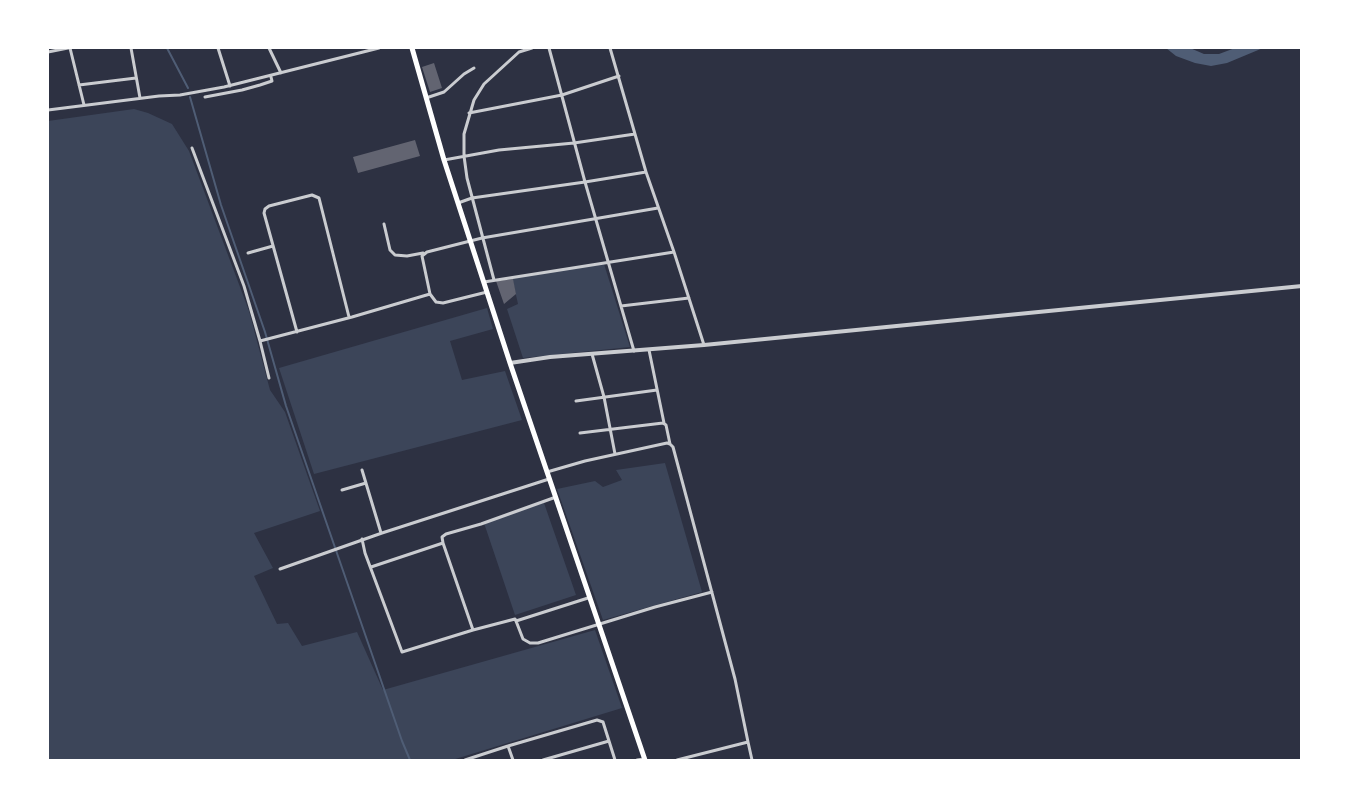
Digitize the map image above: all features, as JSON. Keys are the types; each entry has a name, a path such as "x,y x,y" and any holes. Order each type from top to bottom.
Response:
{"highway":[{"path":"412,48 444,160 510,363 644,760"}],"street":[{"path":"48,52 69,48 84,105"},
{"path":"130,48 140,98"},
{"path":"218,48 230,86"},
{"path":"269,48 282,73"},
{"path":"48,110 140,98 180,95 230,86 379,48"},
{"path":"517,48 519,52"},
{"path":"494,280 466,178 464,134 474,100 484,84 519,52 532,48"},
{"path":"549,48 595,220 634,351"},
{"path":"610,48 646,172 704,345"},
{"path":"426,98 444,92 464,74 474,68"},
{"path":"470,113 562,95 618,76"},
{"path":"205,97 260,85 272,81 271,77"},
{"path":"79,85 136,78"},
{"path":"444,160 636,134"},
{"path":"192,148 263,340 269,378"},
{"path":"458,203 472,198 646,172"},
{"path":"297,332 273,246 265,210 269,206 312,196 319,198 349,317"},
{"path":"384,224 390,250 395,255 407,256 470,240 658,208"},
{"path":"248,254 273,246"},
{"path":"484,282 674,252"},
{"path":"424,253 422,256 430,294 439,303 487,292"},
{"path":"510,363 1302,286"},
{"path":"263,340 430,294"},
{"path":"621,306 689,298"},
{"path":"649,350 664,423 670,444 673,447 735,679 752,760"},
{"path":"592,354 604,397 616,454"},
{"path":"576,401 657,390"},
{"path":"580,433 664,423"},
{"path":"547,472 616,454 670,444"},
{"path":"362,470 380,533"},
{"path":"280,568 380,533 549,479"},
{"path":"342,490 366,483"},
{"path":"472,630 442,537 446,534 481,524 556,497"},
{"path":"362,539 365,553 402,652 472,630 514,619 516,621 588,598"},
{"path":"371,567 443,544"},
{"path":"516,621 523,639 530,643 538,643 655,607 712,592"},
{"path":"465,760 597,720 603,722 616,760"},
{"path":"543,760 609,741"},
{"path":"677,760 748,742"},
{"path":"508,746 513,760"},
{"path":"637,760 644,760"}],"shaded area":[{"path":"1166,48 1190,48 1204,54 1219,54 1235,48 1263,48 1227,63 1211,66 1195,63 1176,56"},
{"path":"134,109 172,124 189,151 249,311 270,390 285,412 320,511 254,533 273,568 254,576 277,624 288,623 302,646 357,632 383,690 595,630 622,708 452,760 48,760 48,121"},
{"path":"604,264 630,347 523,358 507,309 518,304 512,277"},
{"path":"487,308 493,329 450,341 462,380 505,371 522,420 314,474 279,368"},
{"path":"665,463 702,592 603,620 557,489 595,481 603,487 622,480 616,470"},
{"path":"544,503 576,595 515,615 484,523"}],"building":[{"path":"434,63 442,88 430,92 422,67"},
{"path":"415,140 420,156 358,173 353,157"},
{"path":"513,279 516,294 504,304 496,281"}],"waterway":[{"path":"167,48 188,88"},
{"path":"190,97 221,205 265,332 286,406 410,760"}]}
